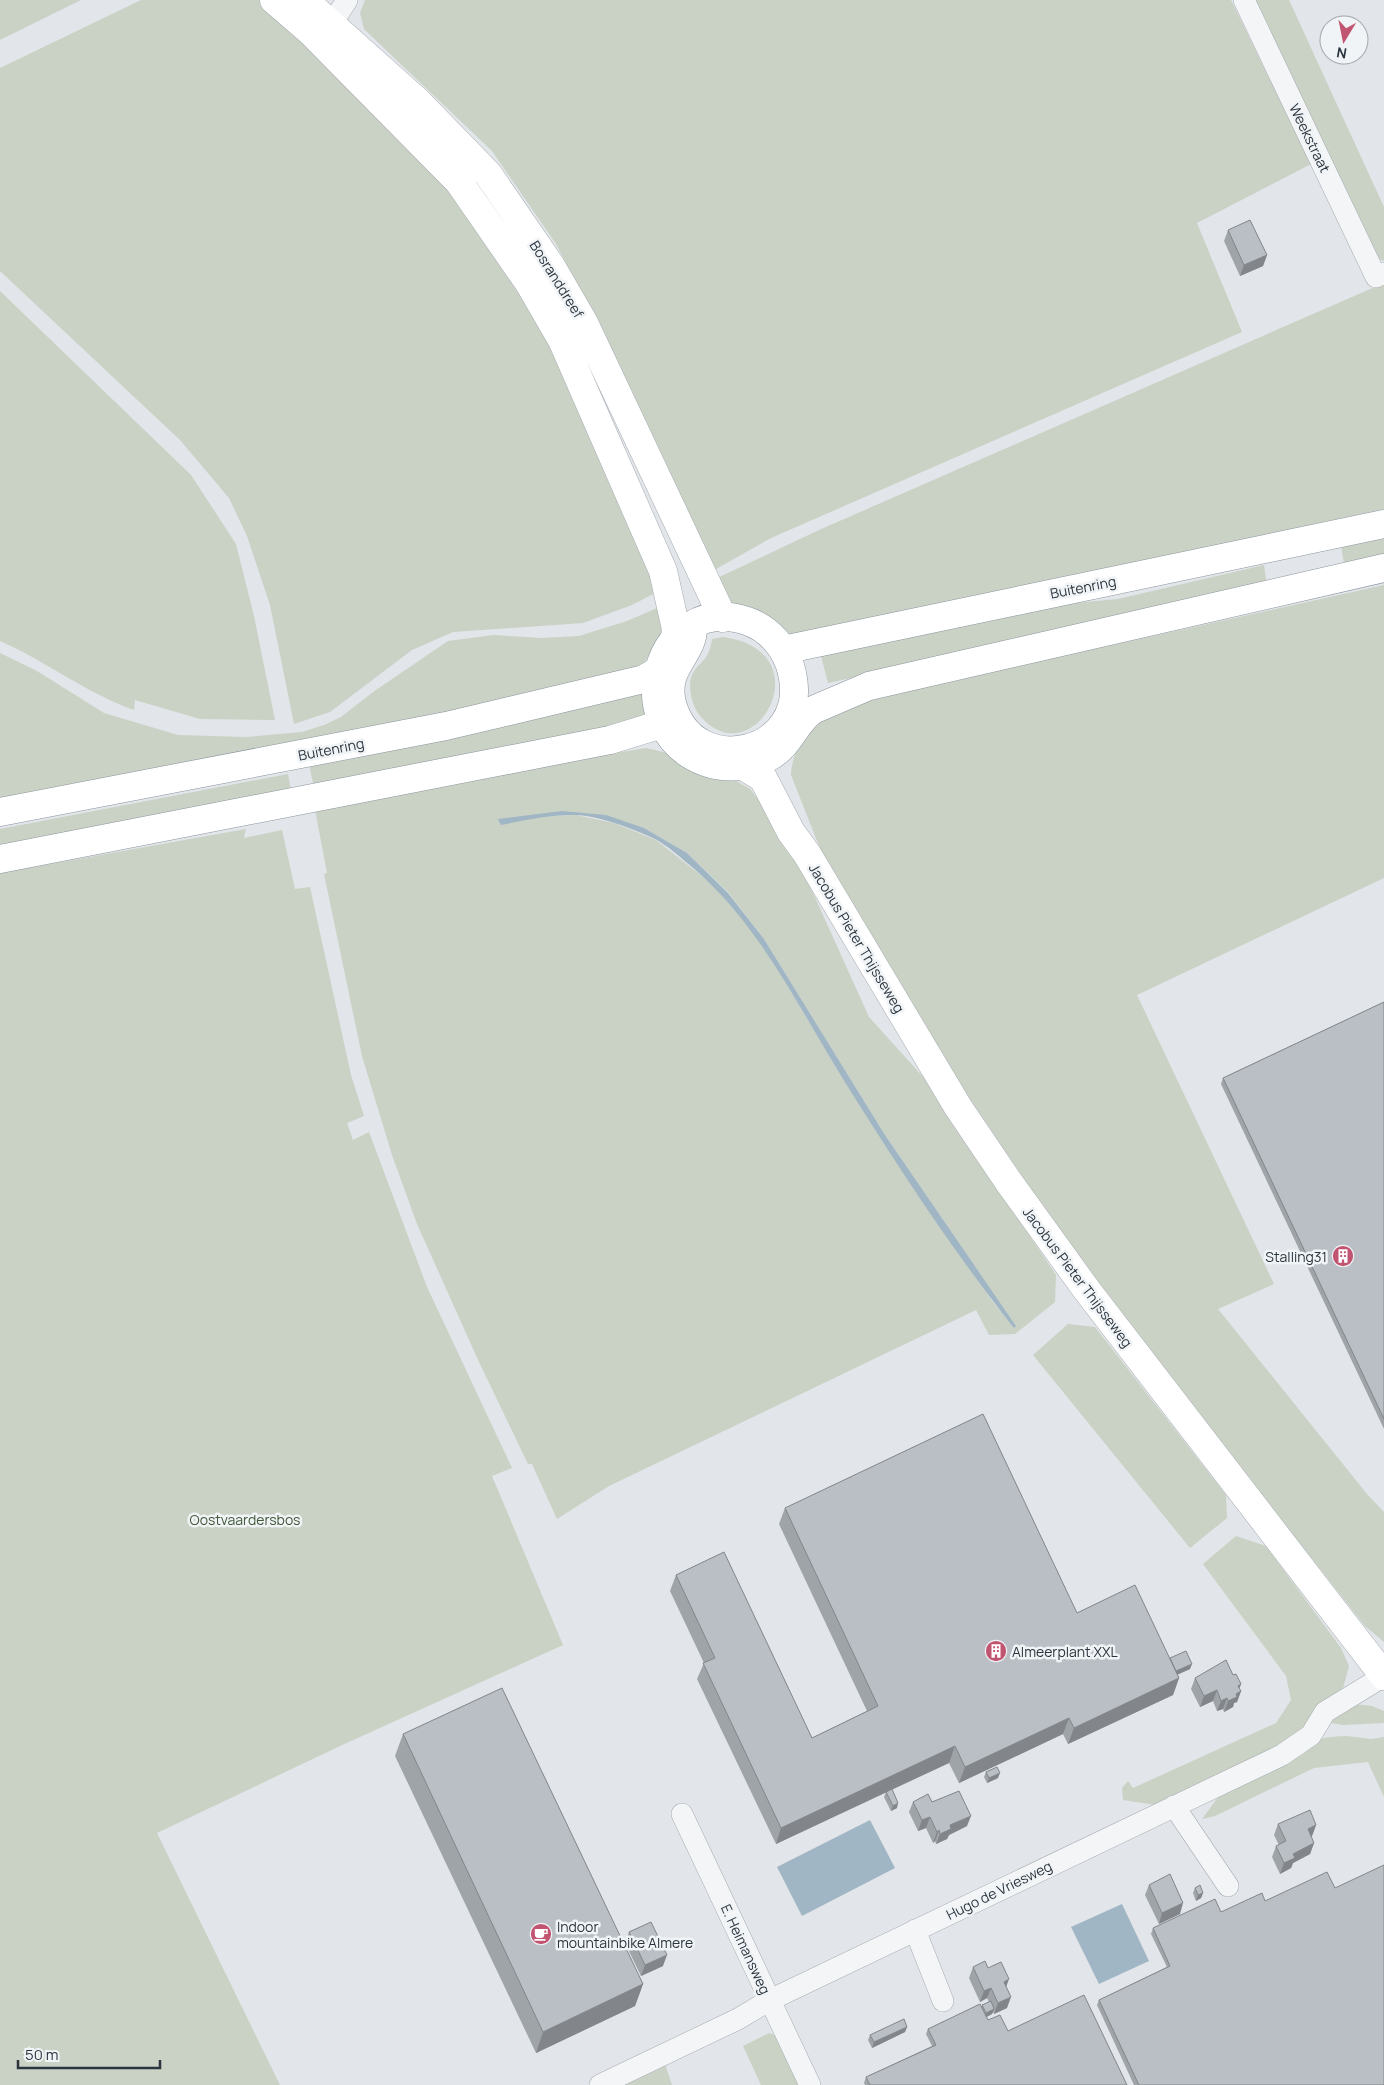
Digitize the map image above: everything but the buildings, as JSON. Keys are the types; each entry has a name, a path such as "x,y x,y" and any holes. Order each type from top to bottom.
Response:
{"main road":[{"name":"Bosranddreef","path":"274,0 316,13 417,101 488,174 551,266 584,323 724,618"},
{"name":"Bosranddreef","path":"316,13 459,182 529,283 562,340 663,571 679,591 684,632"},
{"name":"Buitenring","path":"783,650 1384,524"},
{"path":"798,712 811,697 856,690 1384,568"},
{"path":"673,730 708,746 727,751 774,745 791,738 798,712 793,676 783,650 776,641 758,626 735,618 724,618 684,632 664,654 658,671 655,693 673,730 689,754 704,761 720,766 743,766 760,761 774,745"},
{"path":"0,859 610,740 663,737 673,730 675,712 670,684 676,665 692,642 684,632"},
{"name":"Buitenring","path":"0,812 446,726 644,679 658,671"},
{"name":"Jacobus Pieter Thijsseweg","path":"774,745 780,774 802,831 807,854"},
{"name":"Jacobus Pieter Thijsseweg","path":"743,766 763,778 791,832 807,854 958,1108 1008,1181 1086,1289 1384,1676"}],"street":[{"path":"316,13 347,0"},
{"name":"Weekstraat","path":"1244,0 1380,275"},
{"name":"Hugo de Vriesweg","path":"600,2085 738,2019 770,2000 1282,1755 1311,1735 1325,1712 1384,1676"},
{"path":"1174,1806 1228,1886"},
{"name":"E. Heimansweg","path":"682,1814 810,2085"},
{"path":"915,1930 943,2001"}],"green space":[{"path":"0,0 81,0 0,40"},
{"path":"141,0 259,0 448,181 548,326 659,591 632,605 583,623 453,632 412,650 330,712 294,724 270,605 247,536 229,498 180,440 0,271 0,68"},
{"path":"365,0 1231,0 1311,164 1197,223 1242,332 771,538 709,573 629,386 556,244 492,151 364,29 360,13"},
{"path":"1251,0 1289,0 1384,207 1384,261 1377,258"},
{"path":"1384,283 1384,509 794,636 732,604 713,580 819,530"},
{"path":"0,291 191,475 236,544 254,616 275,720 200,719 135,700 134,710 99,695 0,641"},
{"path":"1384,536 1384,560 1345,569 1341,546"},
{"path":"1264,565 1267,587 828,683 820,652 1010,609 1118,599"},
{"path":"1384,585 1384,878 1137,995 1274,1284 1218,1309 1367,1494 1384,1512 1384,1642 1365,1626 1081,1265 941,1056 821,851 791,775 800,743 810,728 826,715 858,701"},
{"path":"664,605 667,620 643,665 611,679 0,802 0,653 37,671 104,713 178,735 247,737 302,732 341,717 373,692 448,641 494,635 542,638 579,636 627,621"},
{"path":"723,637 754,647 770,664 775,684 771,704 759,722 742,732 722,732 702,718 696,710 691,694 690,683 695,669 707,655 712,639"},
{"path":"641,689 647,694 650,722 315,791 309,765"},
{"path":"646,748 672,754 702,773 736,781 750,789 767,811 804,873 869,1017 925,1079 1056,1275 1055,1302 1015,1334 989,1335 976,1310 609,1486 557,1519 532,1464 528,1464 479,1362 417,1224 392,1155 362,1056 324,874 327,873 315,810 560,762","holes":["562,811 644,828 687,853 728,892 764,939 885,1135 1015,1325 1014,1327 993,1302 936,1220 843,1079 780,973 748,925 712,884 656,840 614,823 576,815 537,817 501,825"]},
{"path":"288,774 292,796 0,850 0,829"},
{"name":"Oostvaardersbos","path":"246,829 244,838 282,830 295,889 310,887 351,1075 364,1116 347,1123 353,1140 369,1132 427,1287 512,1468 492,1476 563,1645 340,1746 157,1833 280,2085 0,2085 0,873"},
{"path":"1068,1324 1095,1327 1226,1495 1227,1518 1190,1548 1033,1355"},
{"path":"1236,1536 1266,1546 1341,1648 1349,1666 1343,1688 1300,1731 1282,1744 1156,1805 1123,1800 1122,1788 1128,1781 1133,1788 1276,1723 1291,1700 1286,1676 1203,1564"},
{"path":"1353,1704 1372,1706 1384,1711 1384,1723 1343,1725 1331,1723 1337,1712"},
{"path":"1347,1736 1371,1739 1384,1737 1384,1797 1368,1762 1314,1768 1215,1816 1202,1819 1222,1792 1304,1754 1317,1741 1327,1737"},
{"path":"769,2033 779,2037 802,2085 761,2085 743,2046"},
{"path":"664,2061 672,2085 612,2085"}],"water":[{"path":"562,811 606,815 644,828 687,853 728,893 764,939 885,1135 1016,1326 1014,1328 969,1268 904,1175 843,1079 776,967 738,914 692,867 665,845 646,835 594,817 565,815 501,825 498,819"},
{"path":"870,1820 895,1868 802,1916 777,1867"},
{"path":"1122,1904 1149,1961 1099,1984 1071,1927"}],"place":[{"name":"Stalling31","path":"1343,1256"},
{"name":"Almeerplant XXL","path":"996,1651"},
{"name":"Indoor mountainbike Almere","path":"541,1934"}]}
